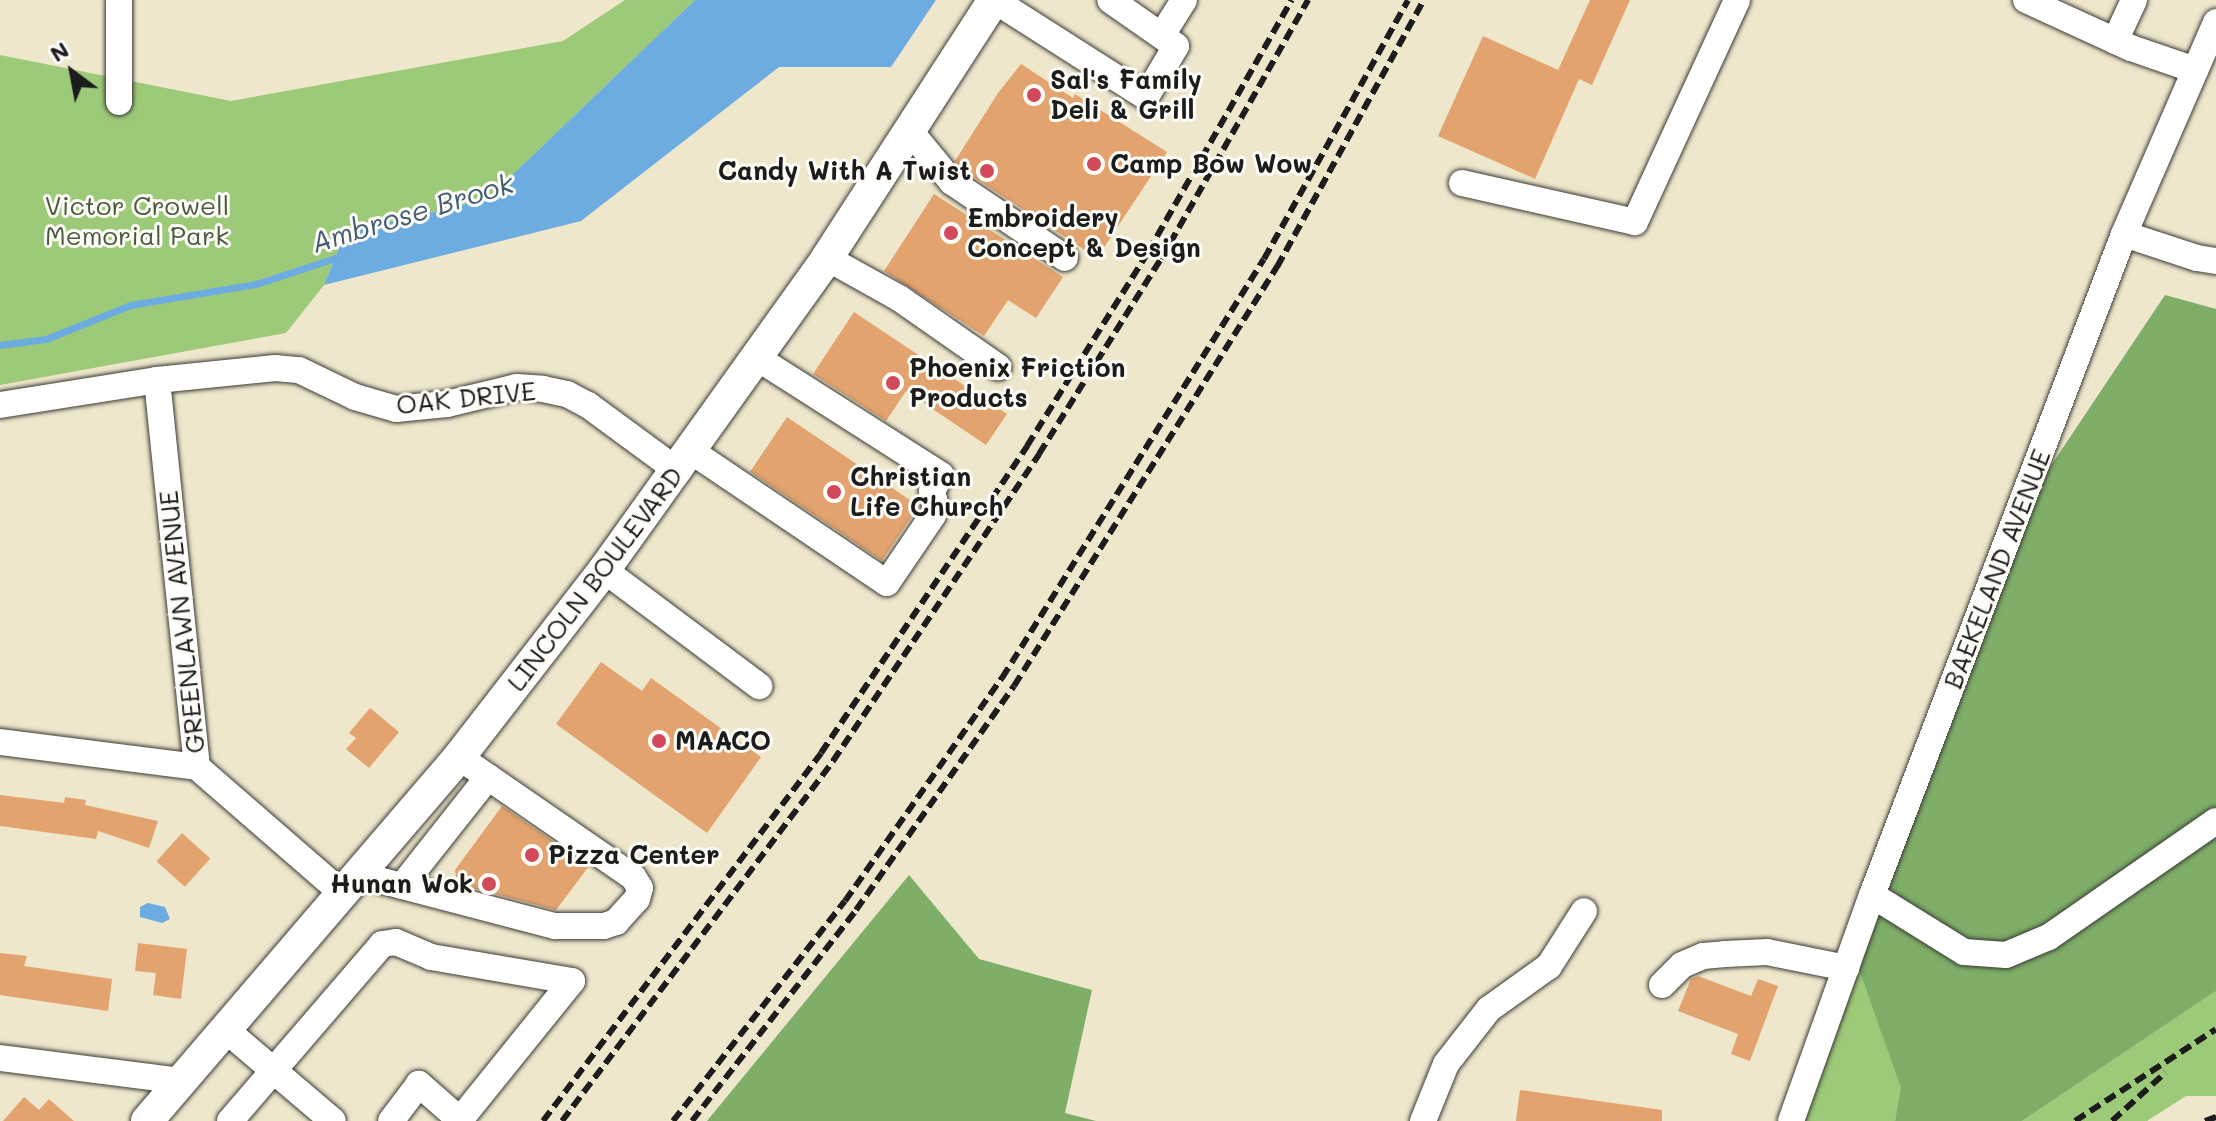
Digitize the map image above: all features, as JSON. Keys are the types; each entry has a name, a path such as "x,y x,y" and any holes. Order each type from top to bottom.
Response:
{"main road":[{"name":"LINCOLN BOULEVARD","path":"147,1121 459,757 604,570 827,258 994,0"}],"street":[{"path":"119,0 119,102"},
{"path":"994,0 1146,97 1176,46 1110,0"},
{"path":"1162,35 1184,0"},
{"path":"1462,183 1635,222 1737,0"},
{"path":"2026,0 2115,41 2195,70"},
{"path":"2115,41 2134,0"},
{"name":"BAEKELAND AVENUE","path":"1791,1121 1872,895 2124,234 2216,22"},
{"path":"910,131 952,182 1065,258"},
{"path":"2124,234 2197,258 2216,261"},
{"path":"827,258 899,298 998,367"},
{"name":"OAK DRIVE","path":"0,405 157,380 275,368 299,370 355,397 396,409 447,404 517,387 543,389 567,394 684,461 749,490 887,583 933,515 936,507 932,491 941,475 757,358"},
{"name":"GREENLAWN AVENUE","path":"157,380 197,767 352,885"},
{"path":"604,570 759,686"},
{"path":"0,742 197,767"},
{"path":"352,885 402,886 555,926 604,926 616,922 637,899 640,888 633,877 459,757"},
{"path":"402,886 488,777"},
{"path":"1872,895 1964,952 2006,955 2049,937 2216,821"},
{"path":"1423,1121 1446,1064 1489,1009 1549,966 1584,911"},
{"path":"230,1121 382,944 396,942 431,957 572,981 460,1120 419,1084 391,1121"},
{"path":"1662,985 1682,965 1703,956 1767,952 1846,968"},
{"path":"226,1030 333,1121"},
{"path":"0,1058 182,1081"}],"green space":[{"name":"Victor Crowell Memorial Park","path":"625,0 695,0 487,199 345,233 324,285 286,333 0,385 0,55 231,101 563,41"},
{"path":"2165,295 2216,309 2216,991 2022,1121 1895,1121 1901,1088 1856,961 1990,557"},
{"path":"909,875 979,959 1092,990 1065,1113 1096,1121 707,1121"},
{"path":"1856,961 1902,1088 1895,1121 1796,1121"},
{"path":"2216,991 2216,1096 2186,1096 2147,1121 2022,1121"}],"water":[{"path":"695,0 936,0 891,67 779,67 581,221 324,285 345,233 487,199"},
{"path":"148,903 165,907 170,919 162,923 140,917 140,907"}],"building":[{"path":"1590,0 1630,0 1592,85 1579,79 1535,179 1438,136 1483,36 1558,70"},
{"name":"Camp Bow Wow","path":"1021,64 1167,152 1097,258 963,170 955,161 998,93"},
{"name":"Embroidery Concept & Design","path":"934,194 1063,277 1036,318 1008,300 984,336 884,271"},
{"name":"Phoenix Friction Products","path":"854,312 1007,414 986,445 906,391 886,421 813,374"},
{"name":"Christian Life Church","path":"787,417 919,506 882,561 750,472"},
{"name":"MAACO","path":"601,662 642,691 651,678 761,757 707,833 556,724"},
{"path":"370,708 399,732 369,768 346,749 356,738 349,733"},
{"path":"0,795 64,803 65,797 86,800 85,805 158,821 149,848 98,831 96,839 0,826"},
{"path":"502,806 589,866 556,910 469,887 456,877 455,870"},
{"path":"182,833 210,858 185,887 157,861"},
{"path":"138,943 187,949 181,999 153,995 156,973 135,971"},
{"path":"0,953 27,956 24,966 112,979 108,1011 0,995"},
{"path":"1698,976 1751,996 1758,979 1778,986 1750,1061 1731,1054 1738,1034 1678,1011 1691,979"},
{"path":"1520,1090 1662,1110 1662,1121 1516,1121"},
{"path":"24,1097 39,1110 49,1099 74,1121 3,1121"}],"waterway":[{"name":"Ambrose Brook","path":"0,345 46,339 130,305 256,284 344,255"}],"railway":[{"path":"543,1121 821,753 1027,446 1148,252 1292,0"},
{"path":"562,1121 833,761 1039,454 1161,259 1308,0"},
{"path":"673,1121 845,901 1002,678 1264,259 1408,0"},
{"path":"692,1121 856,910 1014,686 1277,267 1424,0"},
{"path":"2075,1121 2216,1029"},
{"path":"2112,1121 2165,1073"},
{"path":"2205,1121 2216,1117"}],"place":[{"name":"Sal's Family Deli & Grill","path":"1034,95"},
{"name":"Camp Bow Wow","path":"1094,164"},
{"name":"Candy With A Twist","path":"987,171"},
{"name":"Embroidery Concept & Design","path":"951,233"},
{"name":"Phoenix Friction Products","path":"893,383"},
{"name":"Christian Life Church","path":"834,492"},
{"name":"MAACO","path":"659,741"},
{"name":"Pizza Center","path":"532,855"},
{"name":"Hunan Wok","path":"489,884"}]}
